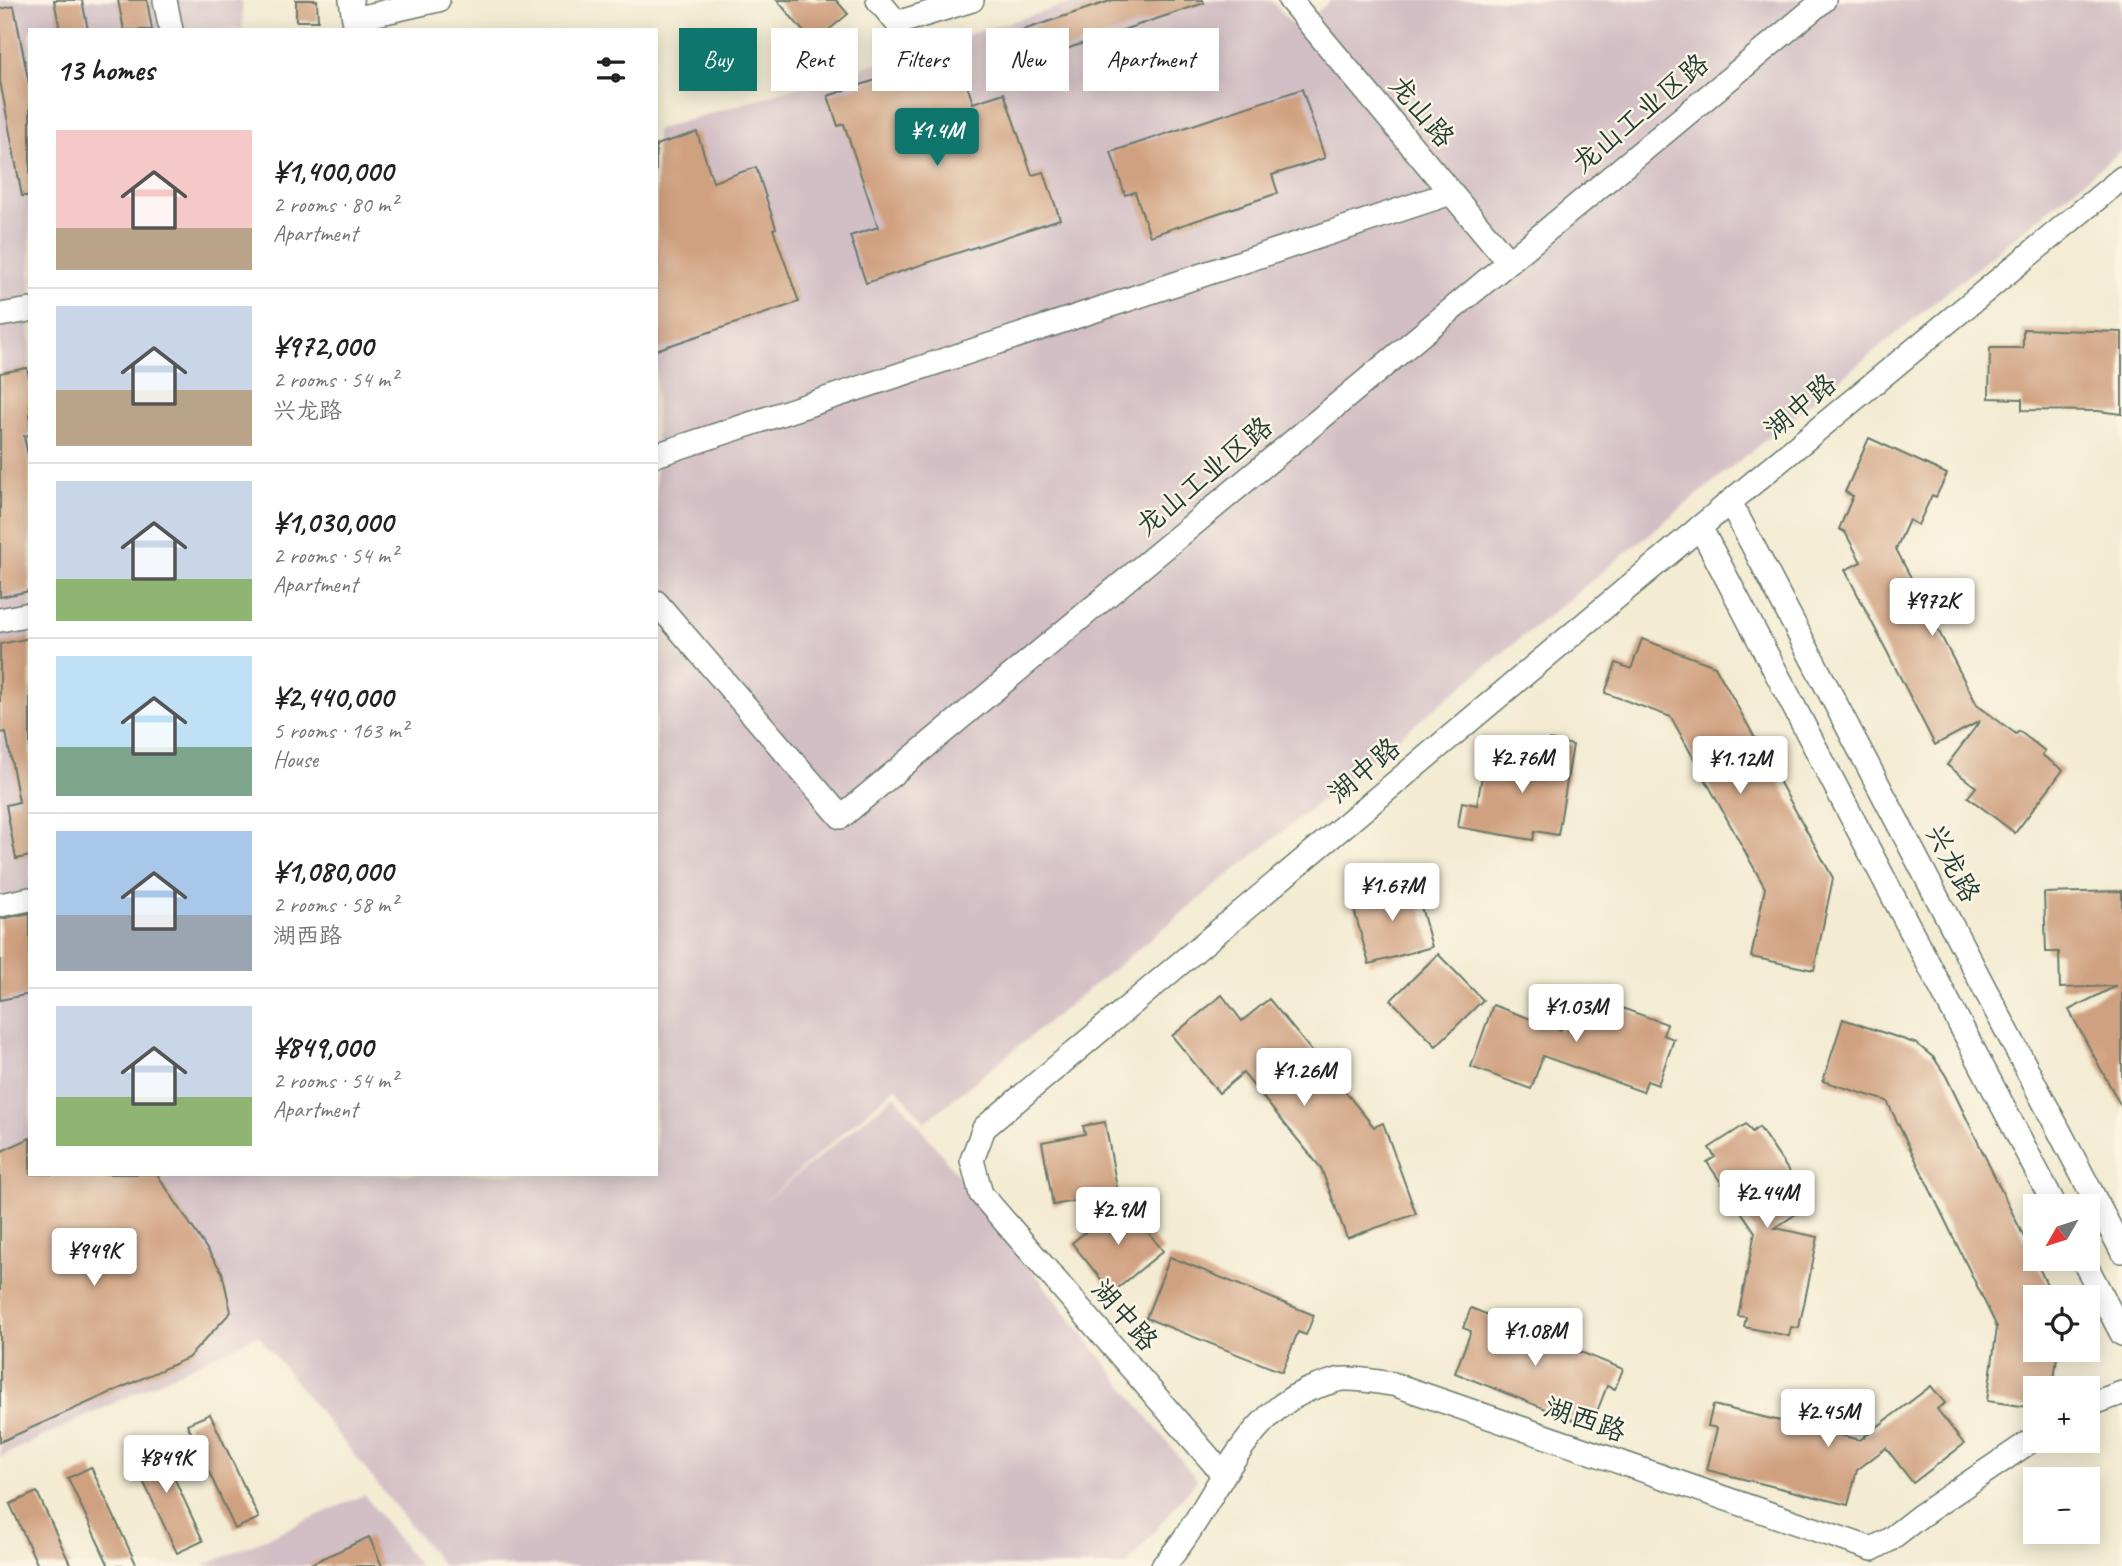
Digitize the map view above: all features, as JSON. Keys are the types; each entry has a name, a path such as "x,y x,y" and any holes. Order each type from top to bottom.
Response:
{"street":[{"path":"165,0 171,28"},
{"path":"351,0 354,19 438,0"},
{"path":"878,0 897,23 972,0"},
{"name":"龙山路","path":"1290,0 1508,261"},
{"name":"龙山工业区路","path":"658,604 841,817 1824,0"},
{"name":"湖中路","path":"1223,1474 981,1194 972,1160 984,1128 1700,527 2122,178"},
{"path":"658,454 1451,193"},
{"path":"0,315 28,310"},
{"name":"兴龙路","path":"1730,502 2122,1251"},
{"path":"1700,527 2049,1194"},
{"path":"0,620 28,614"},
{"path":"1,899 28,899"},
{"path":"2089,1271 2122,1334"},
{"name":"湖西路","path":"1163,1566 1179,1548 1223,1474 1264,1421 1300,1392 1342,1379 1393,1384 1872,1549 1889,1540 2023,1446"},
{"path":"2100,1401 2122,1393"}],"shaded area":[{"path":"0,0 242,0 243,28 28,28 28,1176 658,1176 658,129 784,91 858,91 858,68 872,64 872,91 972,91 972,34 986,29 986,91 1069,91 1069,28 990,28 1082,0 1271,0 1296,30 1331,0 2122,0 2122,150 925,1122 896,1087 760,1205 895,1095 1197,1480 1126,1566 443,1566 258,1335 0,1457"},
{"path":"364,1495 419,1566 203,1566"}],"building":[{"path":"54,0 82,0 88,28 60,28"},
{"path":"118,0 147,0 152,28 124,28"},
{"path":"296,0 317,0 318,21 296,21"},
{"path":"777,0 836,0 848,14 831,28 800,28"},
{"path":"1113,0 1203,0 1204,3 1129,28 1083,28 1083,43 1069,48 1069,28 1029,28"},
{"path":"14,6 28,79 28,196 22,196 0,81 0,9"},
{"path":"872,81 872,91 969,91 973,103 1004,93 1032,175 1044,172 1060,219 866,283 850,236 878,227 844,124 838,126 828,96 843,91 858,91 858,86"},
{"path":"1302,89 1325,158 1272,175 1278,193 1150,236 1135,192 1125,195 1111,152"},
{"path":"697,132 713,182 756,167 776,228 773,229 799,302 658,349 658,144"},
{"path":"2023,329 2122,332 2122,414 2022,410 2022,399 1989,398 1990,348 2023,348"},
{"path":"27,368 28,373 28,435 24,436 28,455 28,591 0,597 0,373"},
{"path":"1869,438 1947,474 1936,497 1932,495 1918,525 1909,520 1896,549 1977,705 2016,734 2019,731 2045,751 2042,755 2063,770 2015,833 1968,797 1976,787 1947,765 1980,721 1935,745 1845,570 1861,562 1845,532 1839,529 1853,496 1845,492"},
{"path":"28,638 28,856 16,859 6,805 19,802 6,732 0,733 0,644"},
{"path":"1642,639 1715,666 1833,878 1814,970 1751,957 1765,888 1671,717 1605,693 1616,663 1631,669"},
{"path":"1549,740 1573,745 1558,835 1535,831 1533,840 1458,827 1462,802 1477,805 1483,770 1507,774 1511,750 1546,756"},
{"path":"1413,877 1432,947 1369,964 1352,902 1394,890 1392,883"},
{"path":"2122,891 2122,1108 2069,1010 2116,986 2060,988 2059,952 2046,952 2044,893"},
{"path":"28,913 28,994 0,1000 0,919"},
{"path":"1438,954 1483,1000 1436,1046 1391,1000"},
{"path":"1574,991 1667,1024 1663,1035 1674,1039 1658,1085 1647,1081 1643,1092 1543,1056 1531,1089 1471,1067 1493,1005 1561,1030"},
{"path":"1222,995 1242,1021 1269,999 1374,1127 1383,1123 1416,1214 1347,1238 1321,1168 1243,1073 1219,1093 1172,1036"},
{"path":"1843,1019 1917,1044 1934,1058 1946,1076 2023,1235 2023,1271 2040,1271 2047,1285 2023,1285 2023,1362 2056,1362 2055,1376 2023,1376 2023,1406 1987,1401 1997,1327 1887,1101 1823,1081"},
{"path":"1105,1122 1118,1193 1053,1205 1042,1142 1085,1134 1083,1126"},
{"path":"1746,1124 1752,1132 1759,1127 1811,1204 1775,1228 1818,1237 1799,1328 1791,1327 1789,1336 1744,1327 1746,1317 1738,1316 1755,1232 1707,1162 1715,1157 1709,1148"},
{"path":"28,1139 28,1176 158,1176 222,1272 231,1312 188,1358 0,1442 0,1152"},
{"path":"1123,1201 1163,1251 1112,1293 1072,1243"},
{"path":"1170,1257 1314,1315 1306,1335 1298,1332 1282,1372 1146,1318"},
{"path":"1471,1308 1623,1369 1615,1389 1607,1386 1591,1427 1455,1373 1471,1331 1463,1328"},
{"path":"1931,1386 1945,1403 1937,1409 1964,1444 1913,1483 1886,1448 1857,1470 1848,1505 1707,1470 1717,1428 1708,1426 1713,1405 1860,1440"},
{"path":"210,1414 259,1518 235,1529 187,1424"},
{"path":"156,1438 203,1541 177,1553 129,1451"},
{"path":"91,1467 137,1566 109,1566 68,1478"},
{"path":"37,1492 71,1566 38,1566 10,1504"},
{"path":"369,1537 382,1566 306,1566"}]}
